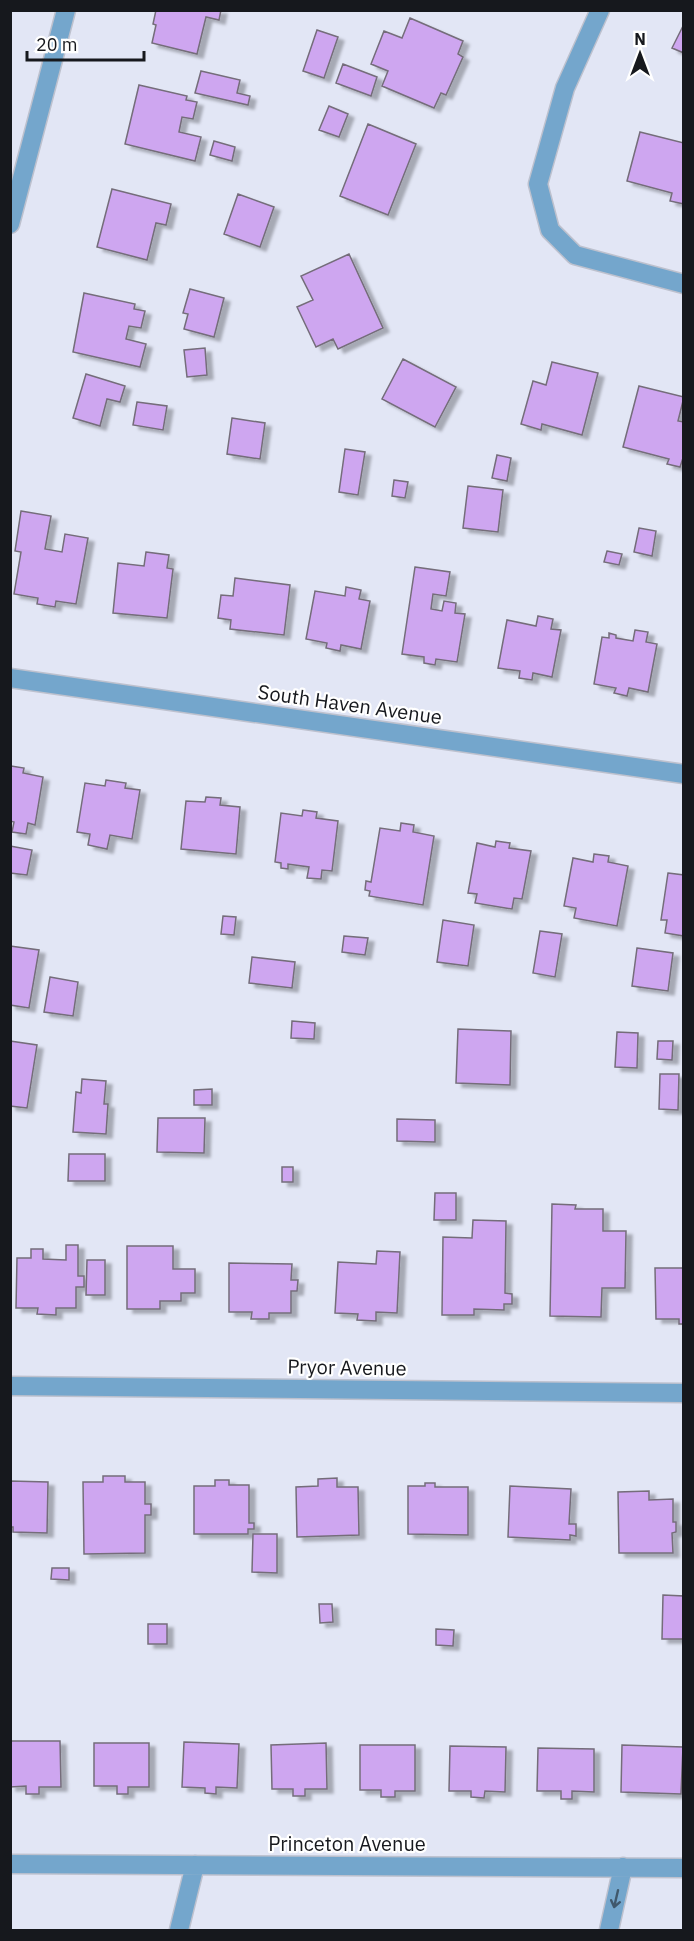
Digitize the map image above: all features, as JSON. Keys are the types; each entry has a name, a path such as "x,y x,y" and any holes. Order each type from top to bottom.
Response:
{"street":[{"path":"10,224 66,10"},
{"path":"600,10 565,88 538,184 550,230 575,255 684,284"},
{"name":"South Haven Avenue","path":"10,678 684,774"},
{"name":"Pryor Avenue","path":"10,1386 684,1394"},
{"name":"Princeton Avenue","path":"10,1864 684,1868"},
{"path":"179,1930 195,1865"},
{"path":"609,1930 623,1867"}],"building":[{"path":"156,10 221,10 219,20 206,17 197,54 152,43 156,25 153,24"},
{"path":"410,18 463,41 458,54 463,57 446,95 441,93 434,108 382,86 388,71 371,64 384,31 402,38"},
{"path":"684,24 684,53 672,48"},
{"path":"317,30 338,37 324,78 303,71"},
{"path":"343,64 377,77 371,96 336,83"},
{"path":"201,71 240,80 237,93 250,96 248,105 195,93"},
{"path":"139,85 187,96 186,100 197,102 193,119 182,117 179,132 201,137 195,161 125,144"},
{"path":"329,106 348,114 339,137 319,130"},
{"path":"368,124 416,144 388,215 340,196"},
{"path":"640,132 684,143 684,204 670,201 672,193 627,181"},
{"path":"214,141 235,147 232,161 210,155"},
{"path":"112,189 171,204 166,225 156,223 147,260 97,247"},
{"path":"238,194 274,207 260,247 224,234"},
{"path":"349,254 383,328 338,349 333,339 316,347 297,307 313,300 301,276"},
{"path":"190,289 224,298 214,337 184,329 188,314 183,313"},
{"path":"84,293 135,304 134,309 145,311 141,328 129,326 126,339 146,344 140,367 73,352"},
{"path":"205,348 207,375 187,377 184,350"},
{"path":"403,359 456,387 435,427 382,399"},
{"path":"552,362 598,373 582,435 542,424 541,430 521,424 533,381 546,385"},
{"path":"86,374 125,386 120,402 107,399 100,426 73,418"},
{"path":"639,386 684,397 678,421 684,422 684,455 680,467 667,464 669,459 623,447"},
{"path":"137,402 167,406 163,430 133,425"},
{"path":"232,418 265,423 260,459 227,454"},
{"path":"345,449 365,452 358,495 339,492"},
{"path":"497,455 511,458 507,481 492,478"},
{"path":"394,480 408,482 405,498 392,496"},
{"path":"468,486 503,490 498,532 463,528"},
{"path":"21,511 51,516 45,549 62,552 65,534 88,538 76,604 56,601 55,607 37,604 38,598 14,594 21,552 15,551"},
{"path":"639,528 656,531 652,556 634,552"},
{"path":"607,551 622,554 619,565 604,562"},
{"path":"146,552 169,555 167,568 173,569 167,618 113,613 118,563 144,566"},
{"path":"415,567 450,572 446,596 433,594 431,609 442,611 444,601 456,603 455,613 465,614 457,662 436,659 435,665 424,663 424,657 402,654"},
{"path":"235,578 290,585 284,635 230,629 231,620 218,618 221,595 233,596"},
{"path":"346,587 361,590 359,599 370,601 361,649 341,645 340,651 326,648 327,643 306,639 315,591 345,596"},
{"path":"538,616 553,619 551,629 561,630 552,677 533,673 532,680 519,678 520,671 498,668 507,620 536,626"},
{"path":"635,630 648,632 646,642 657,644 648,692 629,688 627,696 614,693 616,688 594,684 602,637 609,638 609,633 616,635 616,638 633,641"},
{"path":"11,766 24,768 23,773 43,777 35,825 28,823 26,834 12,832 14,822 10,821"},
{"path":"106,780 126,783 125,788 140,790 132,839 110,835 107,849 88,845 90,834 77,832 85,783 105,786"},
{"path":"206,797 221,798 220,805 240,807 236,854 181,849 186,801 205,802"},
{"path":"303,810 317,812 316,818 338,821 332,871 322,870 321,879 307,878 309,867 288,864 288,869 281,868 281,863 275,862 281,813 302,816"},
{"path":"401,823 414,825 413,832 434,836 423,905 369,896 370,891 365,890 366,881 371,882 380,828 400,831"},
{"path":"496,841 510,843 509,848 531,851 522,899 514,898 512,909 475,903 477,894 468,893 477,843 495,847"},
{"path":"10,846 32,850 27,875 10,873"},
{"path":"594,854 609,856 608,862 628,866 617,926 574,918 576,908 564,906 573,858 593,862"},
{"path":"668,873 684,875 684,936 665,933 667,920 661,920"},
{"path":"223,916 236,917 234,935 221,934"},
{"path":"443,920 474,925 468,966 437,962"},
{"path":"540,931 562,934 555,977 533,973"},
{"path":"344,936 368,938 365,955 342,952"},
{"path":"10,946 39,950 29,1008 10,1005"},
{"path":"637,948 673,953 668,991 632,986"},
{"path":"252,957 295,962 292,988 249,983"},
{"path":"50,977 78,982 73,1016 44,1012"},
{"path":"292,1021 315,1023 314,1039 291,1038"},
{"path":"458,1029 511,1031 510,1085 456,1083"},
{"path":"617,1032 638,1033 637,1068 615,1067"},
{"path":"10,1041 37,1045 27,1108 10,1106"},
{"path":"658,1041 673,1041 672,1060 657,1059"},
{"path":"660,1074 679,1074 678,1110 659,1109"},
{"path":"82,1079 106,1081 104,1104 108,1104 106,1134 73,1132 76,1092 81,1093"},
{"path":"212,1089 212,1105 194,1105 194,1090"},
{"path":"158,1118 205,1118 204,1153 157,1152"},
{"path":"397,1119 435,1120 435,1142 397,1141"},
{"path":"69,1154 105,1154 105,1181 68,1181"},
{"path":"282,1167 293,1167 293,1182 282,1182"},
{"path":"435,1193 456,1193 456,1220 434,1220"},
{"path":"552,1204 576,1205 575,1209 603,1209 603,1231 626,1231 625,1288 602,1288 601,1317 550,1316"},
{"path":"473,1220 506,1221 505,1293 512,1294 512,1304 504,1304 504,1310 474,1309 474,1315 442,1315 443,1237 472,1238"},
{"path":"66,1245 78,1245 78,1276 84,1276 84,1287 76,1287 76,1308 56,1308 56,1315 37,1314 38,1308 16,1308 17,1258 31,1258 31,1249 43,1249 43,1259 66,1260"},
{"path":"127,1246 173,1246 173,1269 195,1269 195,1293 181,1293 181,1301 160,1301 160,1309 127,1309"},
{"path":"377,1251 400,1252 397,1313 376,1312 376,1321 357,1320 358,1314 335,1313 338,1262 376,1264"},
{"path":"87,1260 105,1260 105,1295 86,1295"},
{"path":"229,1263 292,1264 291,1280 298,1280 297,1291 291,1291 291,1313 269,1313 269,1319 251,1319 252,1312 229,1312"},
{"path":"655,1268 684,1268 684,1324 679,1324 679,1319 656,1319"},
{"path":"103,1476 125,1476 125,1482 145,1482 145,1504 151,1504 151,1515 145,1515 145,1553 84,1554 83,1482 103,1482"},
{"path":"337,1478 337,1487 358,1487 359,1535 297,1537 296,1487 318,1486 318,1479"},
{"path":"215,1480 229,1480 229,1485 249,1485 249,1523 254,1523 254,1529 248,1529 248,1534 194,1534 194,1486 215,1486"},
{"path":"10,1481 48,1482 47,1533 13,1532 13,1527 10,1527"},
{"path":"425,1483 435,1483 435,1487 468,1487 468,1535 408,1534 408,1486 425,1486"},
{"path":"510,1486 571,1489 569,1524 576,1524 576,1536 570,1535 570,1540 508,1537"},
{"path":"649,1491 649,1500 673,1499 673,1522 676,1522 676,1532 672,1533 673,1553 619,1553 618,1492"},
{"path":"253,1534 277,1534 277,1573 252,1572"},
{"path":"52,1568 69,1568 69,1580 51,1579"},
{"path":"663,1595 684,1596 684,1639 662,1639"},
{"path":"319,1604 332,1604 333,1622 320,1623"},
{"path":"148,1624 167,1624 167,1644 148,1644"},
{"path":"436,1629 454,1630 453,1646 436,1645"},
{"path":"10,1741 60,1741 61,1787 39,1787 39,1794 26,1794 26,1786 10,1787"},
{"path":"184,1742 239,1744 237,1788 216,1787 216,1794 205,1793 205,1788 182,1787"},
{"path":"94,1743 149,1743 149,1787 128,1787 128,1794 117,1794 117,1786 94,1786"},
{"path":"326,1743 327,1789 305,1789 305,1796 293,1796 293,1789 272,1789 271,1745"},
{"path":"360,1745 415,1745 415,1791 395,1791 395,1797 381,1797 381,1790 360,1790"},
{"path":"622,1745 683,1747 681,1794 621,1792"},
{"path":"450,1746 506,1747 505,1792 485,1791 484,1798 471,1797 471,1791 449,1791"},
{"path":"538,1748 594,1749 594,1792 572,1791 572,1799 561,1799 561,1791 537,1791"}]}
